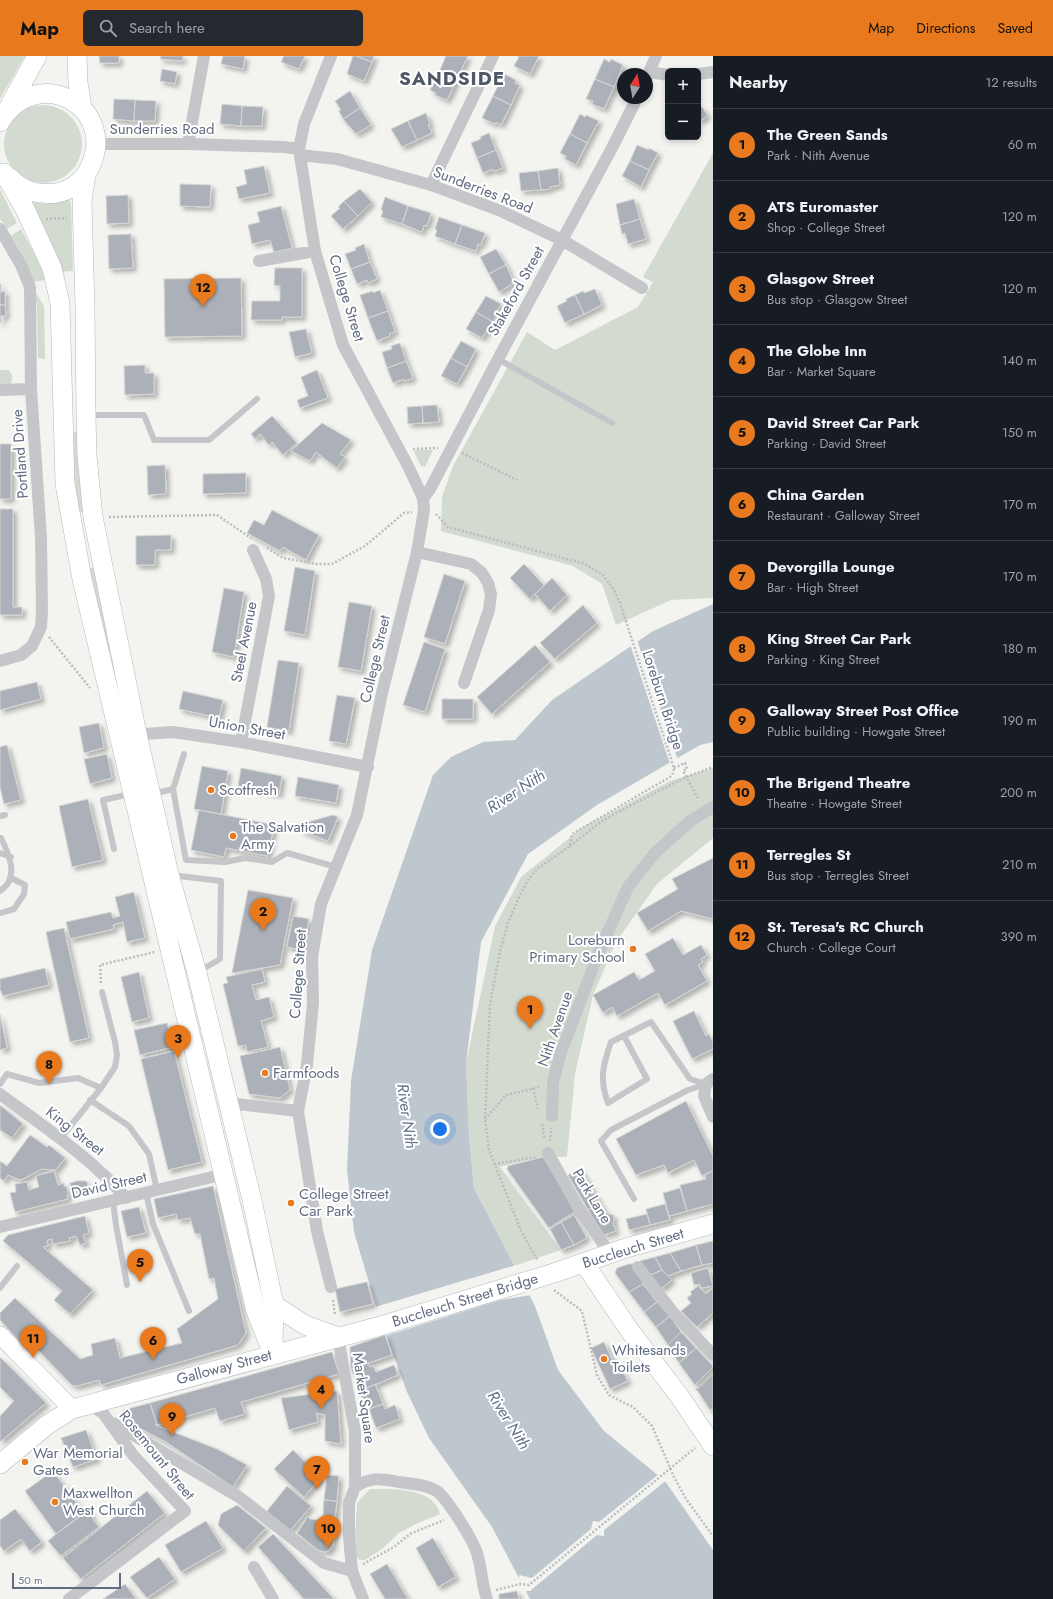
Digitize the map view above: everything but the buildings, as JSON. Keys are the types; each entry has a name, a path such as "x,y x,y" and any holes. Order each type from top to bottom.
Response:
{"main road":[{"path":"4,116 37,56"},
{"path":"77,56 78,82 82,108"},
{"path":"4,116 21,99 36,94 53,94 69,99 82,108 90,119 95,132 97,144 94,160 86,175 82,200 87,456 93,517 128,736"},
{"path":"2,169 16,184 29,192 45,194 61,192 75,185 86,175"},
{"path":"2,169 25,209 52,268 60,303 65,484 82,580 128,736 142,794 171,948 256,1311 273,1354"},
{"path":"142,794 170,874 197,973 252,1200 274,1305 273,1354"},
{"name":"Buccleuch Street","path":"554,1281 584,1263 713,1224"},
{"path":"584,1263 630,1330 684,1403 710,1445"},
{"name":"Buccleuch Street Bridge","path":"377,1327 554,1281"},
{"path":"274,1305 305,1325 338,1337"},
{"name":"Galloway Street","path":"0,1464 47,1426 80,1406 377,1327"}],"street":[{"path":"188,144 204,56"},
{"name":"College Street","path":"331,1287 317,1231 298,1110 307,1065 313,1002 312,957 321,904 357,815 382,693 417,552 423,504 399,449 343,345 315,251 300,152 304,124 332,56"},
{"path":"430,185 493,56"},
{"path":"651,68 656,56"},
{"path":"701,74 713,72"},
{"path":"653,75 665,75"},
{"name":"Stakeford Street","path":"423,504 498,359 613,146 634,104"},
{"name":"Sunderries Road","path":"97,144 188,144 284,147 300,152 337,159 430,185 501,211 562,240 642,288"},
{"name":"Portland Drive","path":"0,229 21,265 30,287 31,389 41,538 42,611 41,627 32,646 21,655 0,661"},
{"path":"259,261 315,251"},
{"path":"0,390 31,389"},
{"name":"Steel Avenue","path":"241,742 269,596 266,579 253,545"},
{"path":"417,552 471,564 482,573 488,583 491,594 489,610 464,683"},
{"name":"Union Street","path":"128,736 173,732 241,742 368,767"},
{"name":"Nith Avenue","path":"552,1116 554,1083 560,1055 599,952 628,887 655,852 690,821 710,809"},
{"path":"710,1081 704,1096 713,1117"},
{"name":"King Street","path":"0,1094 60,1139 109,1179 126,1198"},
{"path":"228,1103 298,1110"},
{"name":"Park Lane","path":"549,1154 578,1207 610,1254"},
{"name":"David Street","path":"0,1227 224,1174"},
{"path":"638,1267 672,1311 713,1355"},
{"path":"0,1335 80,1406"},
{"name":"Market Square","path":"338,1337 355,1432 355,1487 349,1503 352,1571 363,1599"},
{"name":"Rosemount Street","path":"69,1599 185,1511 133,1455 103,1413 80,1406"},
{"path":"108,1420 239,1497 324,1564 352,1571"},
{"path":"355,1487 365,1481 378,1479 422,1485 437,1491 456,1515 471,1539 478,1555 487,1598"},
{"path":"254,1567 273,1599"}],"lane":[{"path":"498,359 612,423"},
{"path":"86,415 144,415 154,440 209,440 257,399"},
{"path":"184,754 173,790 186,860 226,862 245,858 272,862 287,854 336,867"},
{"path":"114,849 103,800 173,790"},
{"path":"0,890 6,887 11,878 11,857 1,838"},
{"path":"0,853 11,857"},
{"path":"170,874 221,881 220,959 197,973"},
{"path":"0,913 14,910 24,894 25,885 11,878"},
{"path":"60,1139 115,1068 117,1055 102,992"},
{"path":"624,1036 647,1079 608,1103 603,1089 603,1066 611,1042 651,1022 690,1079 710,1081"},
{"path":"0,1084 7,1074 39,1083 78,1078 101,1088"},
{"path":"634,1199 601,1141 611,1130 688,1090 710,1081"},
{"path":"90,1100 129,1126 148,1154 152,1191 153,1224 188,1311"},
{"path":"113,1200 127,1285"},
{"path":"0,1288 17,1266"}],"path":[{"path":"399,449 452,448 517,480"},
{"path":"265,547 283,558 317,564 332,564 365,546 404,513 423,504"},
{"name":"Loreburn Bridge","path":"423,504 435,513 448,527 585,564 603,575 614,590 620,603 674,768 674,773 670,777 572,834 570,846"},
{"path":"93,517 217,515 253,545"},
{"path":"674,768 685,763 687,769 683,772 710,809"},
{"path":"530,1247 522,1234 489,1150 485,1119 490,1004 500,951 508,922 528,880 537,869 602,821 686,777 713,767"},
{"path":"102,992 100,965 171,948"},
{"path":"485,1119 506,1095 554,1083"},
{"path":"494,1164 549,1154 552,1116"},
{"path":"554,1281 582,1312 596,1375 609,1395 632,1407 652,1426 674,1478 686,1499 713,1536"},
{"path":"331,1287 335,1315"},
{"path":"684,1403 713,1372"},
{"path":"487,1598 496,1590 520,1584 529,1585 671,1468 710,1445"},
{"path":"352,1571 394,1548 410,1534 456,1515"}],"shaded area":[{"path":"0,56 25,56 0,99"},
{"path":"43,105 58,108 71,116 79,129 82,144 79,159 71,172 58,180 43,183 28,180 15,172 7,159 4,144 7,129 15,116 28,108"},
{"path":"713,153 713,598 671,600 616,625 602,584 573,566 441,531 442,497 453,466 527,332 555,350 638,307 653,282 643,277"},
{"path":"0,189 17,223 7,229 0,219"},
{"path":"68,199 71,202 73,271 60,272 30,202 45,204"},
{"path":"21,229 41,267 45,280 33,282 24,258 11,236"},
{"path":"35,291 44,306 45,359 38,358 37,307"},
{"path":"0,370 9,370 12,376 11,385 0,385"},
{"path":"70,432 79,432 79,473 85,511 78,513 74,490"},
{"path":"416,450 433,450 425,467 421,466 414,452"},
{"path":"94,567 112,651 106,653 87,569"},
{"path":"713,768 713,838 657,884 616,942 593,995 575,1074 567,1157 541,1157 500,1167 561,1250 514,1266 474,1188 469,1135 466,1063 495,926 521,877 583,827 670,781"},
{"path":"370,1489 411,1491 421,1494 430,1499 436,1505 440,1514 399,1533 382,1549 365,1560 360,1560 356,1556 355,1537 357,1503"}],"water":[{"name":"River Nith","path":"713,604 713,742 700,745 597,805 528,854 481,942 466,1063 469,1135 474,1188 535,1306 558,1370 604,1431 665,1481 713,1550 713,1599 530,1599 492,1527 429,1438 407,1392 378,1313 354,1232 347,1170 351,1081 372,950 433,775 451,757 483,742 515,740 552,700 653,631"}],"pier":[{"path":"637,640 678,760 670,764 630,644"},
{"path":"516,1265 531,1295 501,1300 385,1336 375,1307"},
{"path":"659,1474 667,1480 604,1530 604,1536 597,1535 530,1591 523,1591 520,1585 519,1575 532,1578 591,1529 593,1521 599,1522"}],"place":[{"name":"St. Teresa's RC Church","path":"203,307"},
{"name":"Scotfresh","path":"211,790"},
{"name":"The Salvation Army","path":"233,836"},
{"name":"ATS Euromaster","path":"263,931"},
{"name":"Loreburn Primary School","path":"633,949"},
{"name":"The Green Sands","path":"530,1029"},
{"name":"Glasgow Street","path":"178,1058"},
{"name":"Farmfoods","path":"265,1073"},
{"name":"King Street Car Park","path":"49,1084"},
{"name":"College Street Car Park","path":"291,1203"},
{"name":"David Street Car Park","path":"140,1282"},
{"name":"Terregles St","path":"33,1358"},
{"name":"Whitesands Toilets","path":"604,1359"},
{"name":"China Garden","path":"153,1360"},
{"name":"The Globe Inn","path":"321,1409"},
{"name":"Galloway Street Post Office","path":"172,1436"},
{"name":"War Memorial Gates","path":"25,1462"},
{"name":"Devorgilla Lounge","path":"317,1489"},
{"name":"Maxwellton West Church","path":"55,1502"},
{"name":"The Brigend Theatre","path":"328,1548"}],"district":[{"name":"SANDSIDE","path":"452,78"}]}
